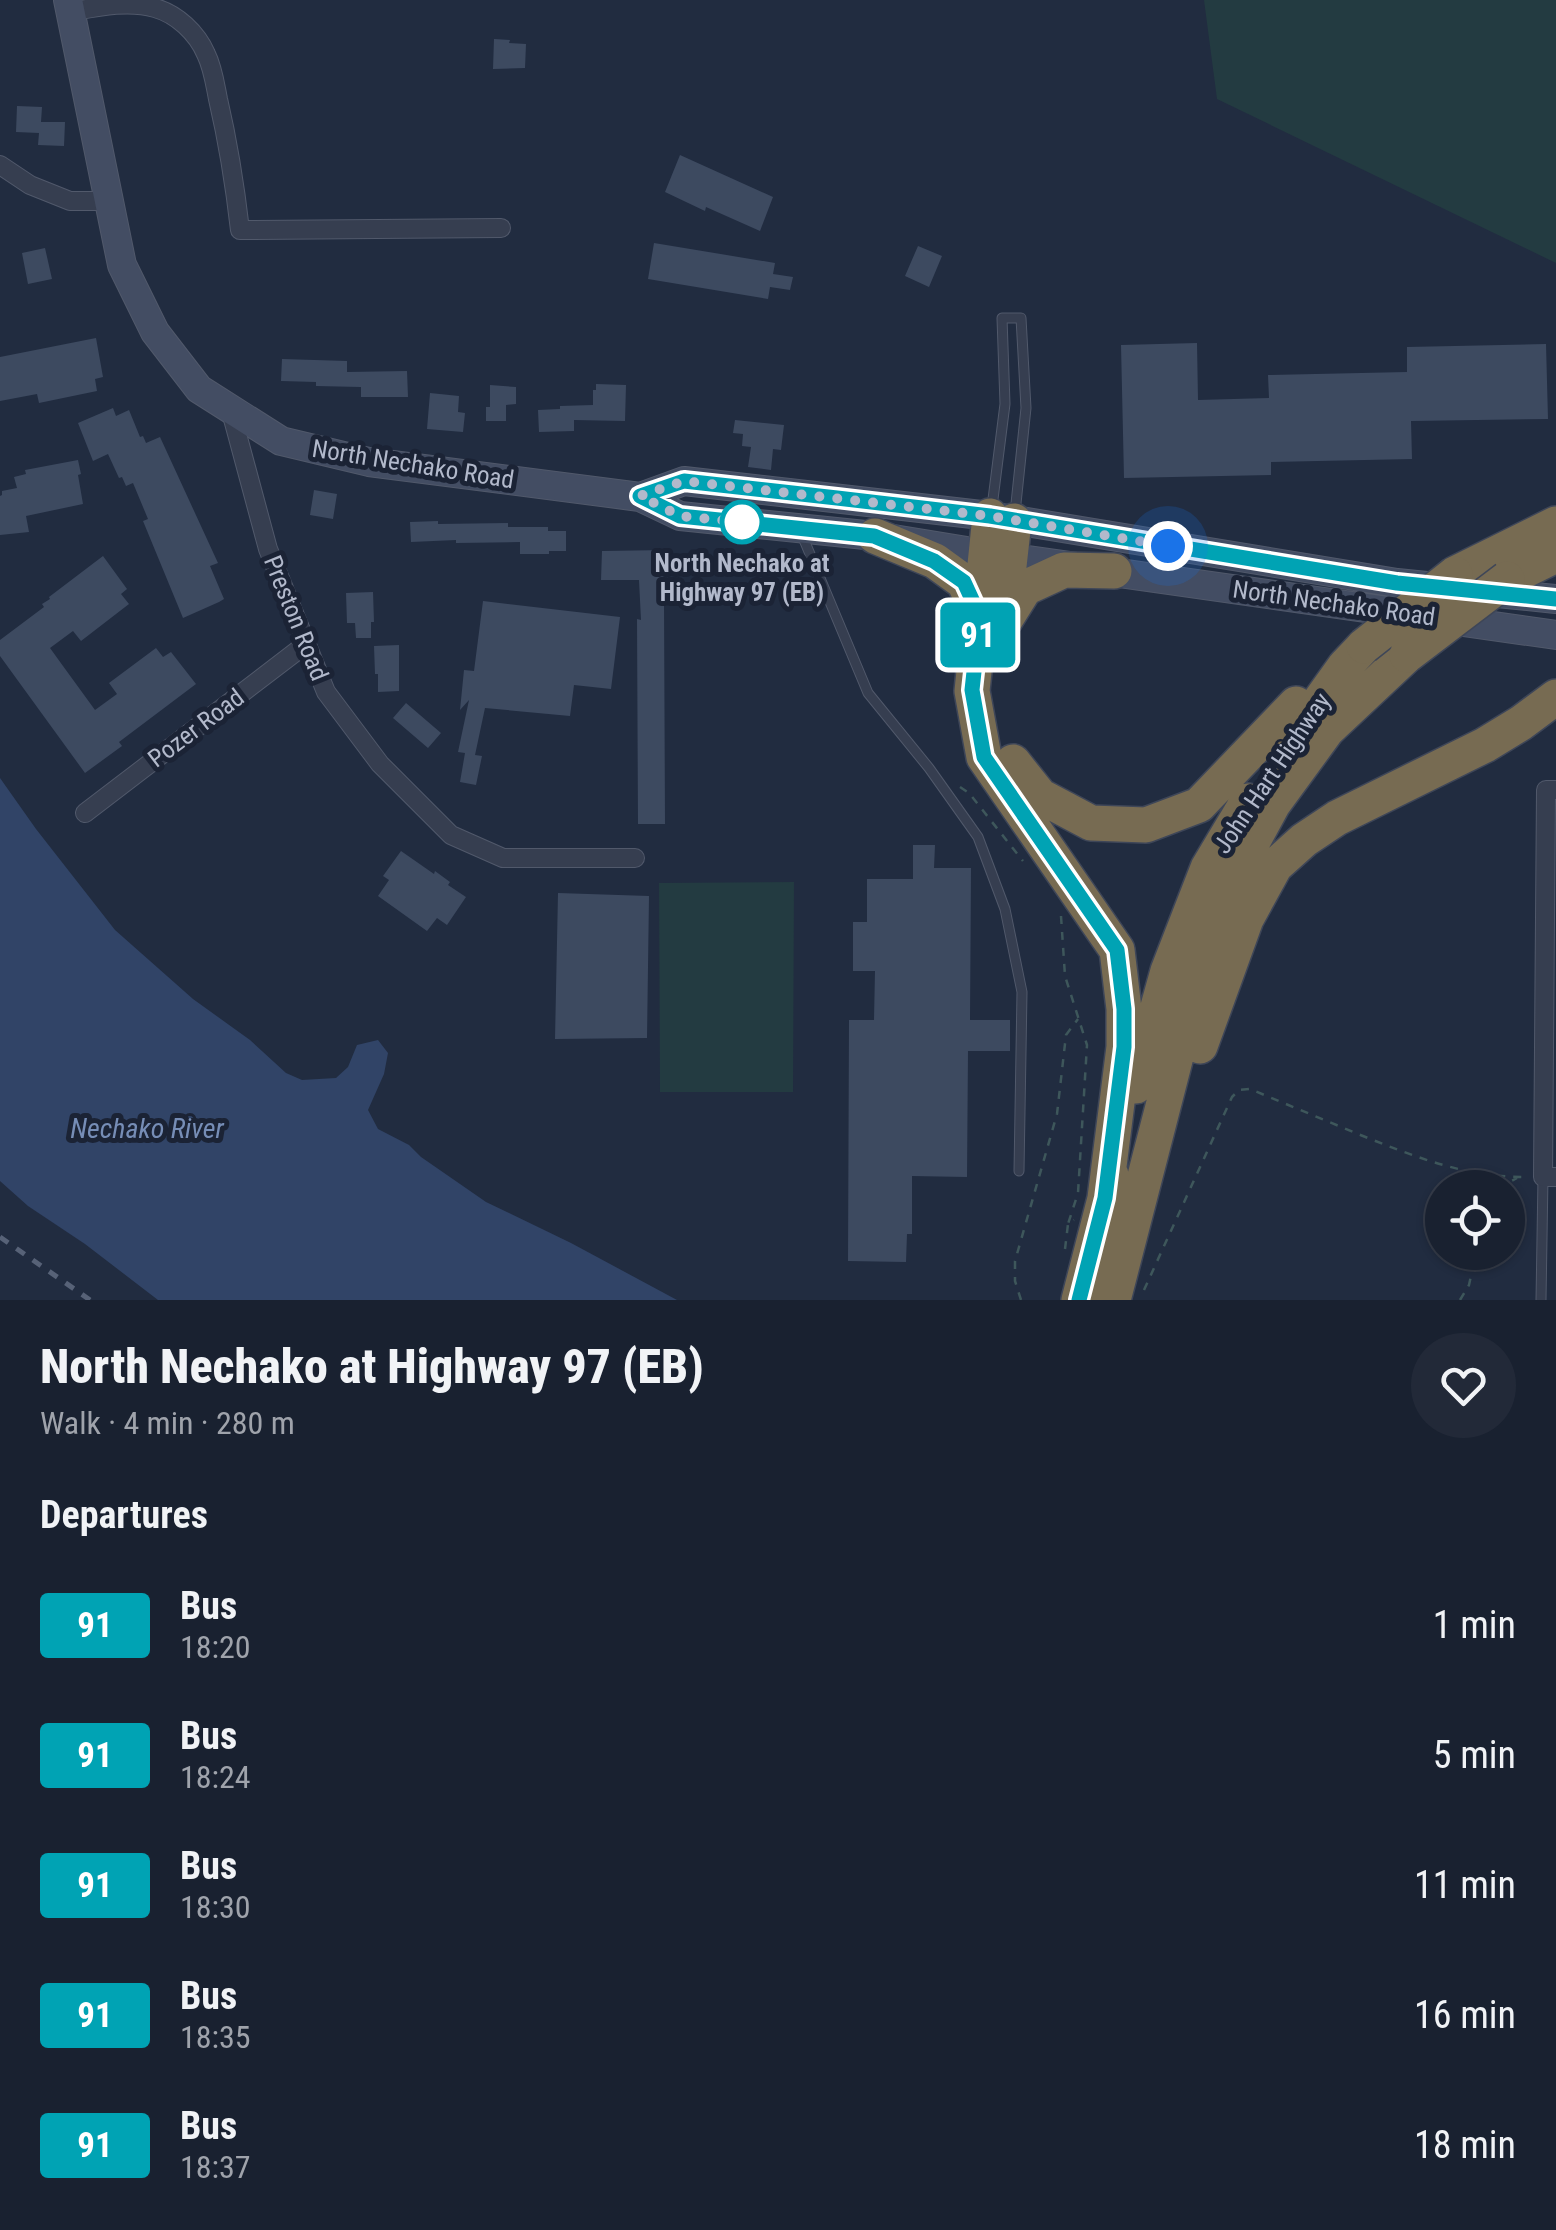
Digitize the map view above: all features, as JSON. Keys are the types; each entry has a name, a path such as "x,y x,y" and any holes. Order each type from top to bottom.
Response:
{"highway":[{"path":"1002,518 991,621 992,692 1004,751 1040,796 1091,823 1146,825 1199,804 1302,698 1354,656"},
{"name":"John Hart Highway","path":"1079,1300 1168,971 1208,868 1253,793 1354,656 1455,574 1556,524"},
{"path":"874,536 934,561 964,582 991,621"},
{"name":"John Hart Highway","path":"1114,1300 1197,975 1234,876 1272,804 1326,730 1407,654 1507,579 1556,555"},
{"path":"1105,1198 1124,1047 1117,950 984,757 972,690 991,621 1025,588 1064,570 1114,571"},
{"path":"1160,1116 1192,1066 1246,919 1275,866 1304,840 1338,818 1485,746 1521,723 1553,694"}],"main road":[{"name":"North Nechako Road","path":"69,6 122,265 154,332 198,389 280,441 368,462 640,496 680,516 874,536 1556,635"},
{"name":"North Nechako Road","path":"640,496 684,481 1002,518 1397,583 1556,599"}],"street":[{"path":"69,6 130,4 156,8 178,19 192,32 206,51 212,69 240,230 501,228"},
{"path":"0,165 30,185 70,200 108,201"},
{"name":"Preston Road","path":"230,408 268,549 326,692 380,764 451,836 503,858 635,858"},
{"name":"Pozer Road","path":"85,812 306,644"},
{"path":"1550,1177 1551,790"}],"lane":[{"path":"1002,318 1021,318 1026,408 1002,518 1002,318"},
{"path":"798,528 868,693 978,837 1005,908 1022,992 1020,1171"},
{"path":"1542,1300 1550,1177"}],"path":[{"path":"929,768 969,793 1030,869"},
{"path":"1061,914 1065,976 1087,1045 1078,1193 1068,1224"},
{"path":"1021,1300 1015,1282 1015,1261 1058,1114 1066,1035 1078,1019"},
{"path":"1139,1300 1232,1097 1239,1090 1250,1090 1419,1159 1457,1170"},
{"path":"1460,1300 1470,1285 1473,1270"}],"green space":[{"path":"1204,0 1556,0 1556,263 1217,99"},
{"path":"794,882 793,1092 660,1092 659,883"}],"water":[{"name":"Nechako River","path":"0,778 115,930 286,1073 302,1080 336,1078 348,1067 357,1045 378,1040 388,1053 384,1074 368,1110 378,1129 409,1145 486,1202 677,1300 158,1300 28,1206 0,1181"}],"building":[{"path":"494,39 526,44 525,68 493,69"},
{"path":"17,106 42,107 41,122 65,122 64,146 38,145 39,133 16,132"},
{"path":"680,155 773,197 760,231 665,192"},
{"path":"654,243 775,263 773,274 793,277 790,290 770,287 768,299 648,279"},
{"path":"918,246 942,256 929,287 905,276"},
{"path":"45,248 52,279 28,284 22,253"},
{"path":"96,338 103,377 95,379 97,391 39,403 37,394 0,401 0,357"},
{"path":"1197,343 1198,400 1269,398 1268,375 1407,372 1407,347 1546,344 1548,419 1411,421 1412,459 1271,462 1271,475 1124,478 1121,345"},
{"path":"282,359 347,361 347,372 407,371 408,397 361,397 361,387 281,381"},
{"path":"596,384 626,385 625,421 574,420 574,431 539,432 538,410 593,405"},
{"path":"490,385 516,387 516,404 506,405 506,421 486,421"},
{"path":"430,393 459,396 458,412 465,413 463,432 427,429"},
{"path":"113,408 116,416 129,410 146,443 160,437 218,563 210,566 224,599 183,618 143,521 148,519 133,483 126,486 119,478 108,454 93,461 78,423"},
{"path":"735,420 784,425 781,450 773,449 771,470 748,467 751,447 742,446 743,434 733,433"},
{"path":"78,460 83,504 26,516 29,532 0,535 0,496 2,491 17,488 14,477 26,474 25,470"},
{"path":"314,490 337,494 333,519 310,515"},
{"path":"410,522 508,523 508,527 566,531 566,551 520,554 520,542 411,542"},
{"path":"667,550 665,824 638,824 639,580 601,580 602,551"},
{"path":"103,556 127,589 121,594 129,604 81,641 73,631 50,648 63,666 95,710 117,694 109,683 156,648 163,657 171,652 196,684 85,773 0,656 0,640"},
{"path":"373,592 371,638 356,638 355,623 347,623 346,593"},
{"path":"483,601 620,617 611,689 574,685 570,716 485,708 475,755 482,756 476,785 460,782 465,753 458,752 469,700 460,710 464,670 474,671"},
{"path":"399,645 399,691 378,692 374,646"},
{"path":"406,703 441,733 428,748 393,718"},
{"path":"913,845 935,845 934,868 971,868 970,1020 1010,1020 1010,1051 968,1051 967,1177 912,1176 912,1234 907,1234 906,1262 848,1261 849,1020 874,1020 875,971 853,971 853,922 867,922 867,879 913,879"},
{"path":"401,851 434,874 435,871 466,897 447,925 437,918 427,931 378,896 389,880 383,876"},
{"path":"558,893 649,896 647,1038 555,1039"}],"railway":[{"path":"0,1237 90,1300"}],"bus line":[{"name":"91","path":"1079,1300 1105,1198 1124,1047 1117,950 984,757 972,690 980,617 964,582 934,561 874,536 680,516 640,496 684,481 837,498 990,516 1397,583 1556,599"}],"place":[{"name":"North Nechako at Highway 97 (EB)","path":"742,522"}],"route":[{"path":"742,522 759,524 680,516 640,496 684,481 990,516 1168,546"}]}
